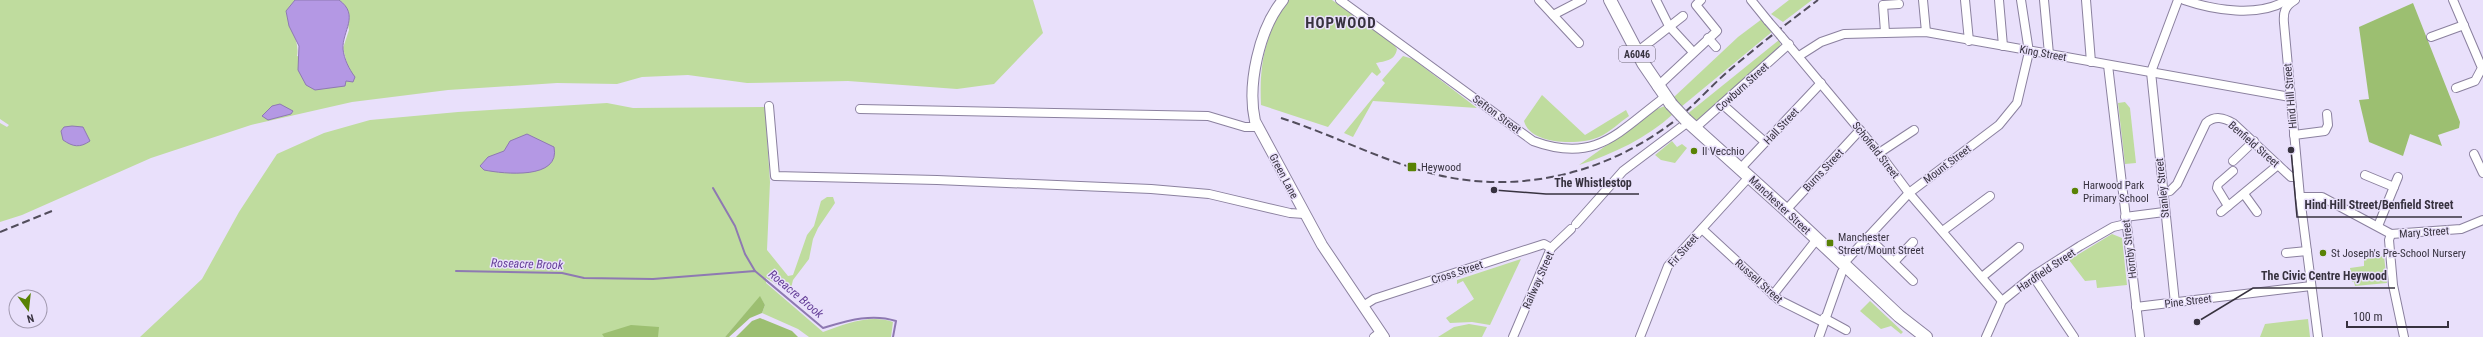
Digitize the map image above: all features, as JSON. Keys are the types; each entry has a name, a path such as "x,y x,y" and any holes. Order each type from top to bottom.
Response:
{"main road":[{"name":"A6046","path":"1610,0 1657,87 1668,101"},
{"name":"Manchester Street","path":"1668,101 1689,124 1786,210 1844,266 1899,316 1926,337"}],"street":[{"name":"Green Lane","path":"1283,0 1273,14 1259,50 1253,104 1258,127 1322,245 1363,306 1380,336"},
{"name":"Sefton Street","path":"1340,0 1533,140 1553,148 1572,150 1591,148 1607,140 1668,101"},
{"path":"1540,0 1579,43"},
{"path":"1553,15 1582,0"},
{"path":"1656,0 1669,26 1693,52"},
{"name":"Schofield Street","path":"1751,0 1879,152 1909,193 1944,230 2002,301"},
{"path":"1923,0 1926,32"},
{"path":"1965,0 1969,41"},
{"path":"1999,0 2003,46"},
{"path":"2021,0 2029,52"},
{"path":"2044,0 2049,54"},
{"path":"2086,0 2091,62"},
{"path":"2150,72 2178,0"},
{"path":"2184,0 2196,4 2249,10 2279,5 2290,1"},
{"path":"2453,0 2482,68 2475,81 2456,88"},
{"name":"Hind Hill Street","path":"2290,1 2283,13 2300,197 2318,337"},
{"path":"1657,87 1717,31 1696,4"},
{"path":"1885,32 1883,5 1899,4"},
{"path":"1637,52 1683,16"},
{"path":"2431,37 2464,25"},
{"name":"King Street","path":"1799,56 1821,42 1844,34 1926,32 2029,52 2049,54 2290,97"},
{"path":"1708,38 1716,47"},
{"name":"Cowburn Street","path":"1689,124 1722,104 1789,44"},
{"name":"Mount Street","path":"1818,337 1844,266 1868,237 1909,193 2000,125 2017,103 2029,52"},
{"name":"Hornby Street","path":"2108,65 2125,221 2140,337"},
{"name":"Stanley Street","path":"2150,72 2175,303"},
{"name":"Hall Street","path":"1745,173 1765,142 1821,83"},
{"path":"1722,104 1765,142"},
{"path":"769,106 775,176 937,180 1151,189 1209,194 1290,214 1304,214"},
{"path":"860,109 1208,116 1245,127 1258,127"},
{"path":"2294,135 2325,131 2328,125 2327,114"},
{"name":"Benfield Street","path":"2162,193 2170,191 2177,184 2208,120 2225,119 2254,141 2278,165 2292,176 2298,177"},
{"name":"Railway Street","path":"1514,337 1551,248 1574,227 1623,171 1689,124"},
{"name":"Burns Street","path":"1786,210 1860,130"},
{"path":"1879,152 1914,130"},
{"path":"2233,161 2254,141"},
{"path":"2474,154 2483,173"},
{"path":"2221,212 2278,165"},
{"path":"2228,206 2217,188 2218,184 2233,171"},
{"name":"Fir Street","path":"1640,337 1664,275 1702,230 1745,173"},
{"path":"2365,175 2373,182 2394,187"},
{"path":"2378,226 2398,177"},
{"path":"2244,194 2257,212"},
{"path":"1944,230 1990,196"},
{"name":"Mary Street","path":"2300,197 2322,197 2391,234 2461,229 2483,220"},
{"name":"Hardfield Street","path":"1986,337 2002,301 2034,276 2125,221 2164,212"},
{"name":"Russell Street","path":"1702,230 1773,295 1788,306 1846,330"},
{"path":"2391,234 2389,240 2394,285 2404,337"},
{"path":"1868,237 1913,281"},
{"path":"1773,295 1817,239"},
{"path":"1894,262 1913,242"},
{"name":"Cross Street","path":"1363,306 1374,299 1544,244 1551,248"},
{"path":"1982,277 2019,247"},
{"path":"2286,253 2307,251"},
{"path":"2034,276 2074,337"},
{"name":"Pine Street","path":"2136,307 2311,286"}],"green space":[{"path":"0,0 295,0 286,12 296,39 298,50 297,56 348,68 343,48 349,30 344,4 339,0 1033,0 1043,33 994,84 957,89 848,81 747,83 688,75 642,77 617,84 557,83 448,90 352,102 251,125 151,158 22,215 0,222 0,123 7,127 9,125 0,119"},
{"path":"1287,0 1332,0 1391,41 1397,49 1392,58 1376,63 1381,72 1377,76 1372,72 1328,127 1261,105 1261,76 1265,50 1273,26"},
{"path":"1789,0 1812,0 1783,22 1771,14"},
{"path":"2413,3 2460,122 2459,128 2438,135 2442,146 2410,134 2403,156 2369,142 2359,100 2369,99 2359,27"},
{"path":"1762,19 1773,31 1681,107 1674,97 1738,37"},
{"path":"1779,40 1781,46 1698,120 1696,121 1686,115"},
{"path":"1403,56 1413,59 1477,108 1373,101 1353,137 1344,133 1385,83 1382,80"},
{"path":"1542,95 1585,135 1626,110 1629,116 1607,132 1591,140 1569,142 1546,139 1536,135 1528,129 1524,121"},
{"path":"2125,102 2130,108 2136,163 2125,164 2118,103"},
{"path":"607,103 633,108 765,107 770,182 767,250 788,276 793,275 807,235 814,226 821,201 827,197 833,197 835,203 818,228 813,239 809,259 793,280 790,292 766,278 766,283 823,332 858,321 875,319 893,322 891,337 809,337 798,329 762,313 765,305 760,297 725,337 140,337 202,279 239,212 277,154 324,133 370,120 458,112"},
{"path":"1665,106 1673,114 1652,131 1617,150 1579,165 1657,109"},
{"path":"1672,141 1677,147 1682,144 1687,148 1675,163 1661,160 1655,155"},
{"path":"2112,234 2122,238 2127,285 2097,288 2096,280 2085,281 2069,260"},
{"path":"2384,256 2387,283 2355,286 2354,282 2352,282 2350,268 2364,266 2364,259"},
{"path":"1521,259 1490,325 1472,322 1450,323 1446,318 1474,299 1463,281 1457,284 1457,280"},
{"path":"760,296 765,305 762,313 750,318 729,337 725,337"},
{"path":"1870,301 1903,332 1901,334 1891,326 1881,329 1860,311"},
{"path":"760,318 792,331 798,337 736,337 752,321"},
{"path":"2308,319 2310,337 2260,337 2265,324"},
{"path":"1469,324 1487,327 1482,337 1438,337 1454,327"},
{"path":"631,325 659,327 658,337 604,337 602,334"}],"shaded area":[{"path":"295,0 339,0 345,6 349,17 343,42 343,49 347,64 355,77 353,82 346,81 345,86 315,90 306,85 298,70 299,46 289,26 286,11"},
{"path":"280,104 293,111 291,114 268,120 262,116 272,106"},
{"path":"64,127 83,127 90,141 83,145 76,146 63,140 61,131"},
{"path":"527,134 554,147 554,158 549,165 540,170 517,173 484,170 480,166 488,157 504,151 510,141"}],"waterway":[{"name":"Roseacre Brook","path":"713,188 735,226 745,254 755,271"},
{"name":"Roeacre Brook","path":"456,271 562,273 584,278 653,279 755,271 823,328 859,319 887,319 896,321 893,337"}],"railway":[{"path":"1281,118 1398,163 1438,175 1468,180 1499,182 1559,176 1616,156 1643,142 1669,125 1684,114 1736,64 1818,0"},
{"path":"0,232 52,211"}],"place":[{"name":"Hind Hill Street/Benfield Street","path":"2291,150"},
{"name":"Il Vecchio","path":"1694,151"},
{"name":"Heywood","path":"1412,167"},
{"name":"The Whistlestop","path":"1494,190"},
{"name":"Harwood Park Primary School","path":"2075,191"},
{"name":"Manchester Street/Mount Street","path":"1830,243"},
{"name":"St Joseph's Pre-School Nursery","path":"2323,253"},
{"name":"The Civic Centre Heywood","path":"2197,322"}],"district":[{"name":"HOPWOOD","path":"1341,23"}]}
